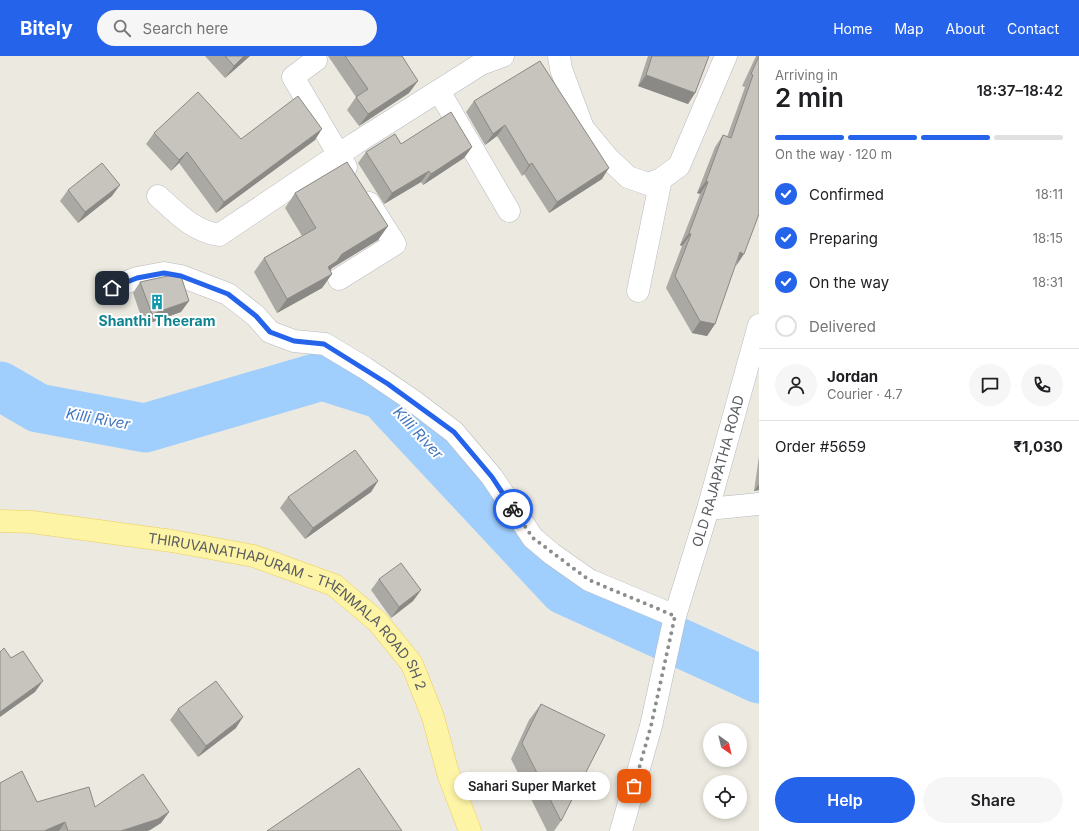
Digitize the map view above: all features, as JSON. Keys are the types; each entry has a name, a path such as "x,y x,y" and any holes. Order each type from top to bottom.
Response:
{"main road":[{"name":"THIRUVANATHAPURAM - THENMALA ROAD SH 2","path":"0,521 32,522 172,540 254,556 334,585 378,622 412,664 433,718 448,773 470,831"}],"street":[{"path":"158,196 186,222 206,233 220,235 338,155 439,91 482,64 503,56"},
{"path":"559,56 561,69 583,128 607,157 628,177 648,184 661,179 679,166 726,56"},
{"path":"316,60 293,77 338,155 395,244 339,279"},
{"path":"439,91 509,211"},
{"path":"638,291 661,179"},
{"path":"112,288 137,278 164,273 181,276 228,294 256,316 270,332 294,341 324,344 388,384 454,432 492,477 533,538 552,554 589,580 675,616"},
{"name":"OLD RAJAPATHA ROAD","path":"621,831 651,726 675,616 708,509 759,325"},
{"path":"708,509 759,504"}],"building":[{"path":"225,56 244,56 234,66"},
{"path":"345,56 402,56 418,81 368,114 356,97 368,89"},
{"path":"652,56 709,56 695,93 646,75"},
{"path":"759,56 759,214 744,254 740,252 715,324 700,321 675,276 691,234 689,233 708,182 706,181 723,135 731,138 753,75 751,74"},
{"path":"540,61 609,168 557,202 532,163 529,165 505,125 493,134 474,101"},
{"path":"198,92 241,139 298,96 322,129 224,202 187,152 179,160 154,133"},
{"path":"451,112 472,147 431,174 429,171 392,193 366,152 395,134 401,144"},
{"path":"347,162 388,226 342,254 337,261 328,267 332,274 287,299 264,258 316,228 295,193"},
{"path":"102,163 120,185 85,212 68,190"},
{"path":"172,275 181,276 189,301 152,314 140,282"},
{"path":"355,450 378,481 313,528 288,497"},
{"path":"401,563 421,590 399,607 379,579"},
{"path":"4,648 11,658 23,651 43,681 0,712 0,652"},
{"path":"216,681 243,717 206,746 178,709"},
{"path":"541,704 605,735 561,821 522,743"},
{"path":"359,768 402,831 267,831"},
{"path":"22,771 37,802 89,787 95,807 143,774 169,812 158,819 121,831 68,831 65,822 44,831 0,831 0,783"}],"waterway":[{"name":"Killi River","path":"0,386 38,408 145,428 322,376 382,395 564,590 759,679"}],"way so far":[{"path":"513,509 533,538 552,554 589,580 628,598 675,616 651,726 634,786"}],"place":[{"name":"Shanthi Theeram","path":"157,302"},
{"name":"Sahari Super Market","path":"634,786"}],"route":[{"path":"112,288 137,278 164,273 181,276 228,294 256,316 270,332 294,341 324,344 365,368 412,400 454,432 492,477 513,509"}]}
